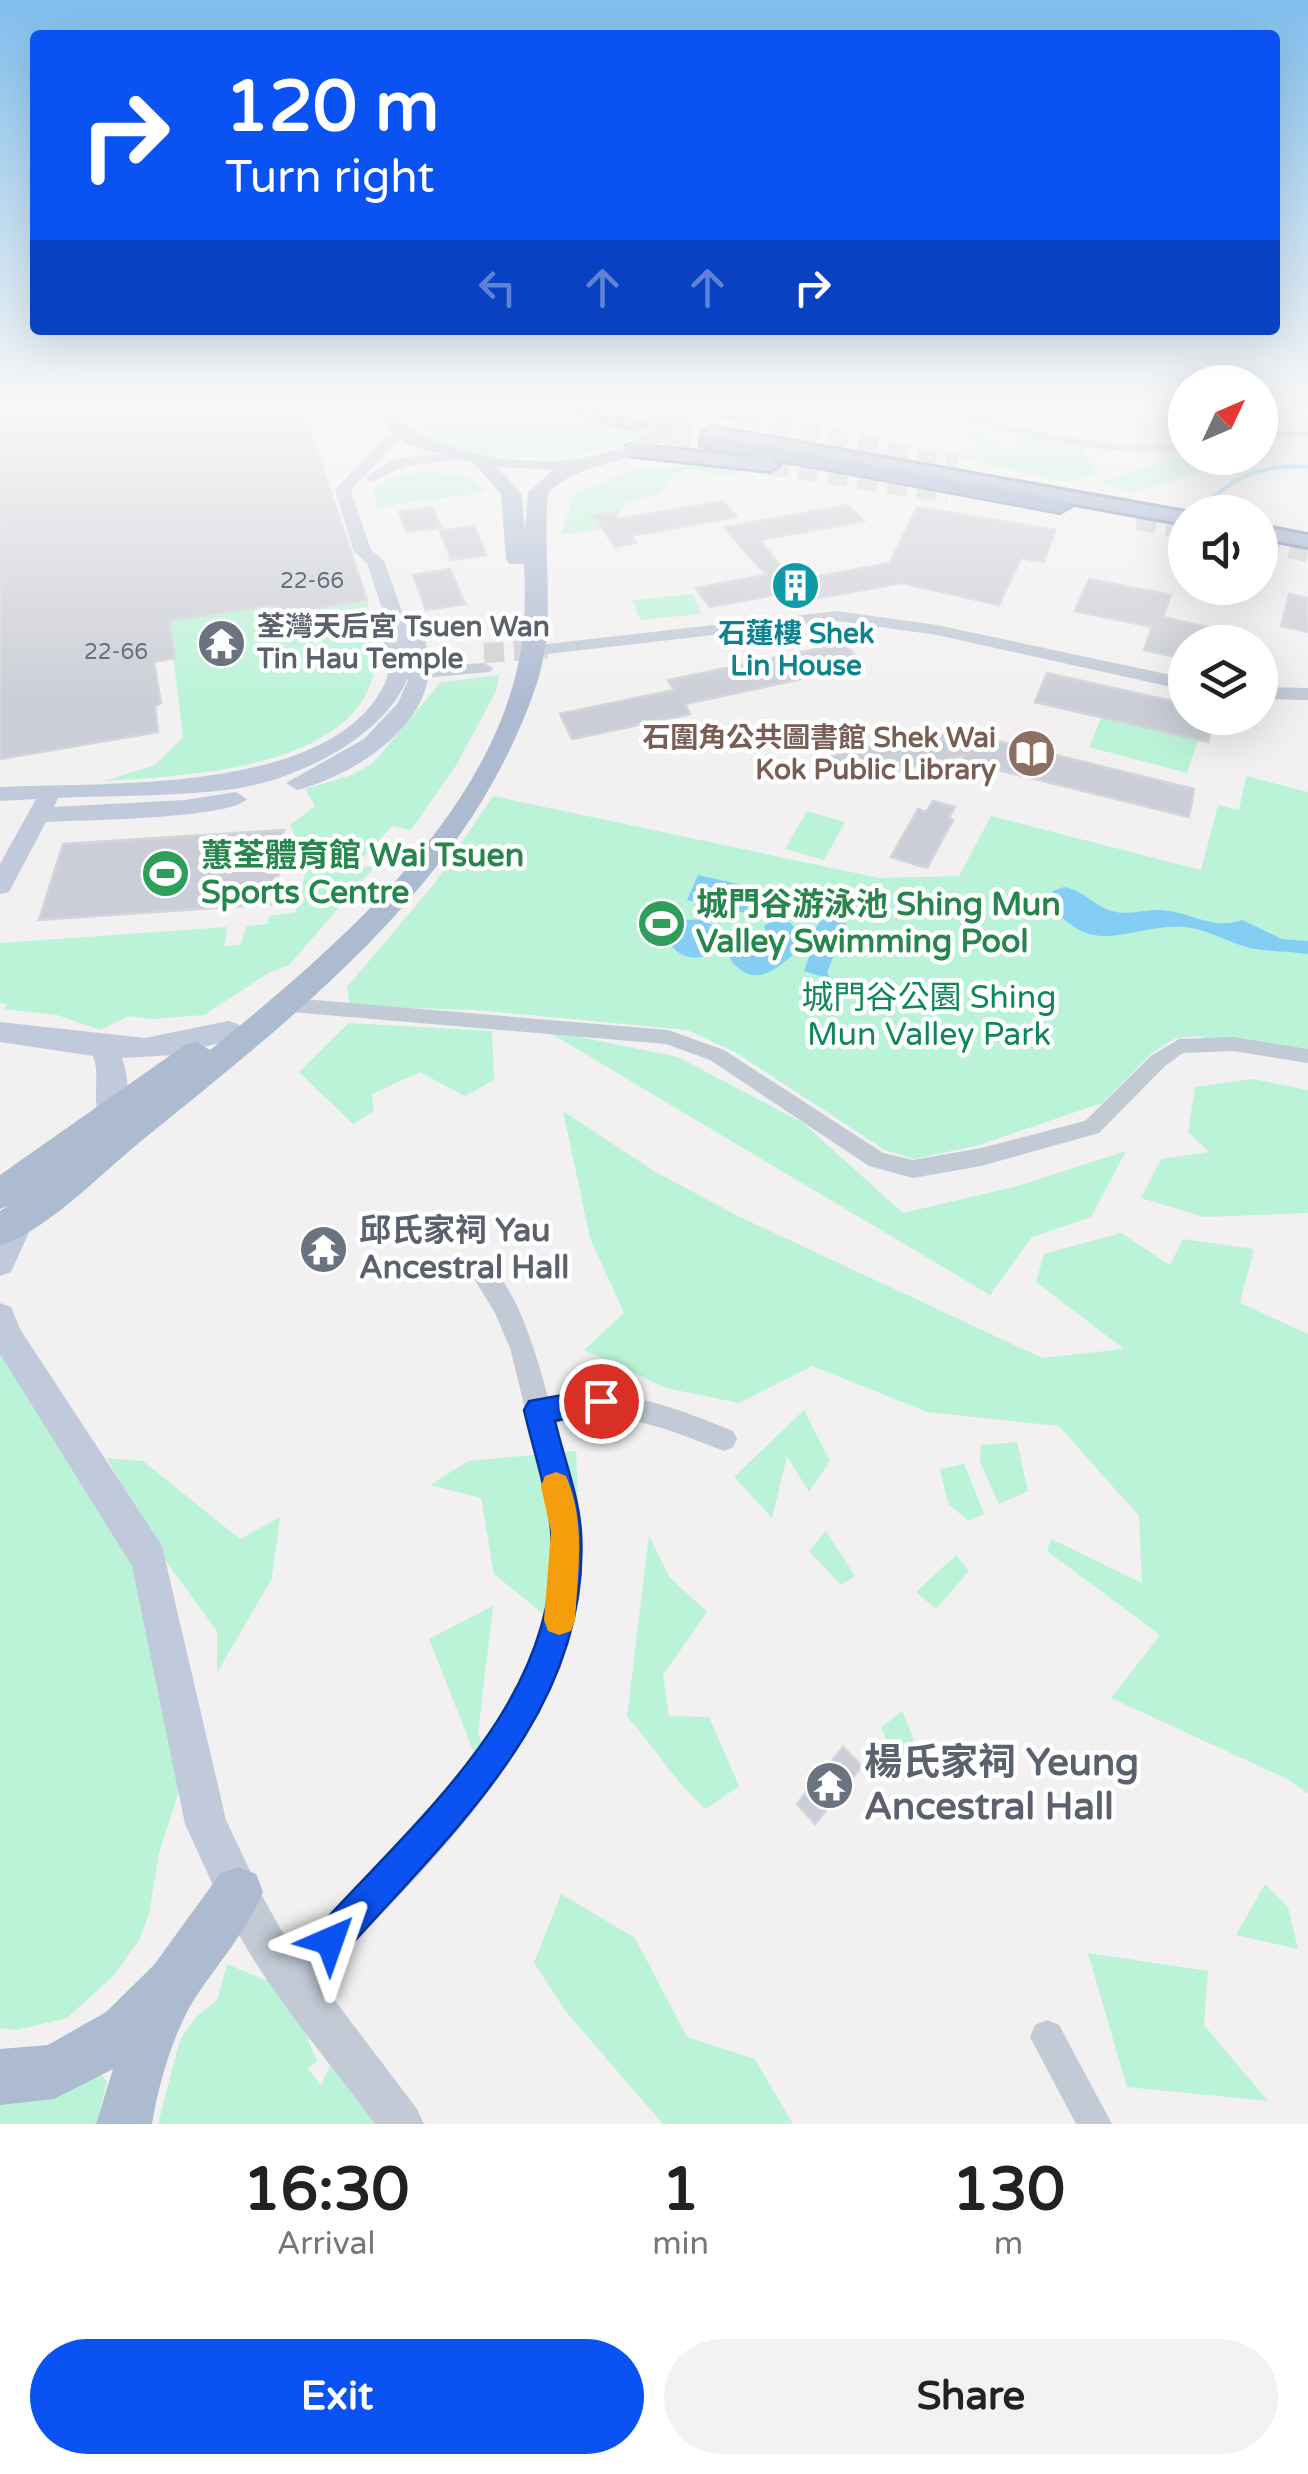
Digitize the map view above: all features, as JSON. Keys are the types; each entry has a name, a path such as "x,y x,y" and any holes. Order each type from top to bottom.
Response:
{"highway":[{"path":"1079,505 1137,520"},
{"path":"1093,505 1168,516"},
{"path":"1278,535 1308,541"}],"main road":[{"path":"38,815 186,807 248,797 334,768 378,740 404,710 411,666 391,627 395,617 374,561 363,552 348,505"},
{"path":"362,505 378,549 374,561"},
{"path":"0,1263 8,1213 110,1111 228,1031 327,940 397,862 453,785 492,712 514,644 519,591 512,505"},
{"path":"8,1213 291,1005 398,893 462,808 494,752 526,682 535,646 538,505"},
{"path":"0,794 184,787 235,782 285,768 354,734 411,666"},
{"path":"0,886 51,792"},
{"path":"0,1032 102,1046 166,1046 228,1031"},
{"path":"102,1046 113,1066 116,1088 110,1111"},
{"path":"0,2077 54,2072 125,2031 172,1984 238,1892 206,1824 148,1559 2,1327"},
{"path":"124,2124 146,2048 172,1984"}],"street":[{"path":"546,655 896,622 1168,680"},
{"path":"411,666 484,661"},
{"path":"1278,693 1308,694"},
{"path":"291,1005 668,1036 717,1055 877,1160 913,1169 982,1157 1092,1128 1158,1061 1179,1046 1233,1044 1308,1056"},
{"path":"294,1979 495,1758 550,1657 560,1618 566,1532 538,1410 499,1293 481,1272"},
{"path":"538,1410 601,1401 620,1403 724,1438"},
{"path":"238,1892 266,1942 402,2124"},
{"path":"1048,2037 1095,2124"}],"green space":[{"path":"571,505 625,505 604,529 560,535"},
{"path":"693,594 701,614 640,620 633,600"},
{"path":"367,600 374,672 360,705 334,730 300,748 260,761 177,776 105,781 155,765 183,737 169,621 269,605 276,614"},
{"path":"499,675 496,691 457,764 411,830 392,826 353,869 375,866 289,965 268,973 204,1015 152,1019 128,1016 101,1030 57,1015 5,1009 7,1004 0,1003 0,943 227,927 224,946 240,945 247,926 268,924 269,916 296,912 308,862 290,825 315,806 305,789 352,775 374,762 441,682"},
{"path":"1102,716 1198,740 1187,773 1089,747"},
{"name":"城門谷公園 Shing Mun Valley Park","path":"1246,776 1308,792 1308,1059 1197,1036 1174,1039 1152,1053 1102,1103 979,1145 915,1159 885,1150 735,1052 687,1030 476,1010 350,1006 347,987 434,884 493,796 879,878 959,876 991,816 1201,870 1218,805 1239,810"},
{"path":"807,811 845,822 824,860 785,849"},
{"path":"349,1023 492,1031 494,1080 465,1096 420,1072 372,1094 374,1111 353,1124 299,1072"},
{"path":"545,1030 678,1057 803,1123 903,1213 1018,1186 1126,1151 1091,1217 1032,1237 990,1295"},
{"path":"1253,1079 1308,1090 1308,1213 1204,1217 1141,1198 1161,1159 1209,1152 1188,1132 1195,1087"},
{"path":"563,1111 654,1171 738,1216 1042,1358 1124,1349 1036,1282 1044,1254 1121,1233 1170,1265 1183,1239 1254,1249 1240,1303 1308,1334 1308,1793 1287,1779 1111,1698 1160,1635 1047,1551 1051,1539 1142,1583 1139,1516 1059,1426 927,1412 812,1366 739,1403 666,1388 584,1350 624,1313 590,1238"},
{"path":"0,1350 59,1444 170,1597 186,1769 159,1853 149,1914 139,1940 114,1975 67,2018 16,2030 0,2028"},
{"path":"804,1410 830,1461 809,1492 787,1456 772,1518 734,1477"},
{"path":"1017,1442 1028,1491 999,1504 980,1462 981,1445"},
{"path":"576,1451 581,1571 547,1617 494,1574 481,1498 430,1485 468,1461"},
{"path":"107,1458 143,1461 240,1539 280,1517 272,1578 217,1673 217,1631 147,1535"},
{"path":"964,1464 984,1514 969,1521 948,1504 940,1469"},
{"path":"826,1531 855,1576 841,1585 809,1551"},
{"path":"649,1535 669,1577 707,1612 663,1675 669,1716 709,1717 739,1786 706,1809 627,1717"},
{"path":"956,1555 969,1571 936,1609 916,1592"},
{"path":"493,1606 478,1734 482,1742 474,1753 429,1639"},
{"path":"902,1711 917,1747 897,1762 881,1728"},
{"path":"1265,1884 1288,1907 1298,1949 1236,1935"},
{"path":"561,1894 635,1938 687,2037 755,2059 793,2124 663,2124 567,2013 534,1963"},
{"path":"1088,1953 1208,1971 1204,2025 1268,2101 1127,2087"},
{"path":"227,1964 289,1990 317,2062 308,2068 321,2086 332,2060 379,2124 158,2124 180,2040 196,2017 218,1999"},
{"path":"101,2074 107,2082 96,2124 0,2124 0,2100"}],"water":[{"path":"698,875 756,888 745,913 687,900"},
{"path":"1064,887 1118,912 1159,910 1211,922 1242,920 1282,939 1308,941 1308,954 1253,949 1196,929 1174,927 1101,936 1083,932 1066,921 1048,901 1053,891"},
{"path":"797,903 807,909 808,915 788,921 802,934 815,930 822,918 846,923 827,973 832,980 804,971 809,957 798,951 777,968 753,975 736,966 722,948 708,956 692,958 668,940 679,922 704,921 741,947 763,955 774,943 764,927 770,920 787,921 781,909"}],"building":[{"path":"0,505 335,505 367,600 275,615 273,605 169,621 175,658 154,662 161,703 155,706 158,732 0,759"},
{"path":"699,505 727,505 737,517 630,536 636,543 615,547 593,515 613,512 618,519"},
{"path":"847,505 864,521 759,540 801,590 710,607 695,588 766,575 724,527"},
{"path":"432,507 441,528 407,532 399,512"},
{"path":"917,507 1055,530 1044,562 1021,558 999,605 902,583 814,599 799,580 890,563"},
{"path":"474,526 486,555 451,560 440,531"},
{"path":"450,569 465,604 426,610 413,575"},
{"path":"1089,579 1168,594 1163,617 1199,625 1168,625 1168,655 1144,650 1152,627 1075,611"},
{"path":"1289,594 1308,598 1308,632 1281,626"},
{"path":"845,643 863,666 685,704 690,714 572,739 560,714 674,690 668,680"},
{"path":"1047,673 1168,700 1168,733 1035,702"},
{"path":"919,734 970,734 1194,789 1189,817 961,761 965,755 847,782 827,757"},
{"path":"1178,735 1210,735 1208,742"},
{"path":"933,801 955,807 949,818 953,820 927,868 891,857 918,809 926,812"},
{"name":"蕙荃體育館 Wai Tsuen Sports Centre","path":"284,830 275,904 39,920 63,844"},
{"name":"楊氏家祠 Yeung Ancestral Hall","path":"843,1747 862,1766 815,1824 797,1804"}],"tunnel":[{"path":"1137,520 1168,526"},
{"path":"1278,546 1308,552"},
{"path":"484,653 547,649"}],"slow traffic":[{"path":"556,1486 566,1532 559,1620"}],"place":[{"name":"石蓮樓 Shek Lin House","path":"796,586"},
{"name":"荃灣天后宮 Tsuen Wan Tin Hau Temple","path":"222,643"},
{"name":"石圍角公共圖書館 Shek Wai Kok Public Library","path":"1031,754"},
{"name":"蕙荃體育館 Wai Tsuen Sports Centre","path":"166,874"},
{"name":"城門谷游泳池 Shing Mun Valley Swimming Pool","path":"661,923"},
{"name":"邱氏家祠 Yau Ancestral Hall","path":"324,1249"},
{"name":"楊氏家祠 Yeung Ancestral Hall","path":"829,1785"}],"route":[{"path":"330,1941 495,1758 534,1693 550,1657 560,1618 566,1532 538,1410 601,1401"}]}
